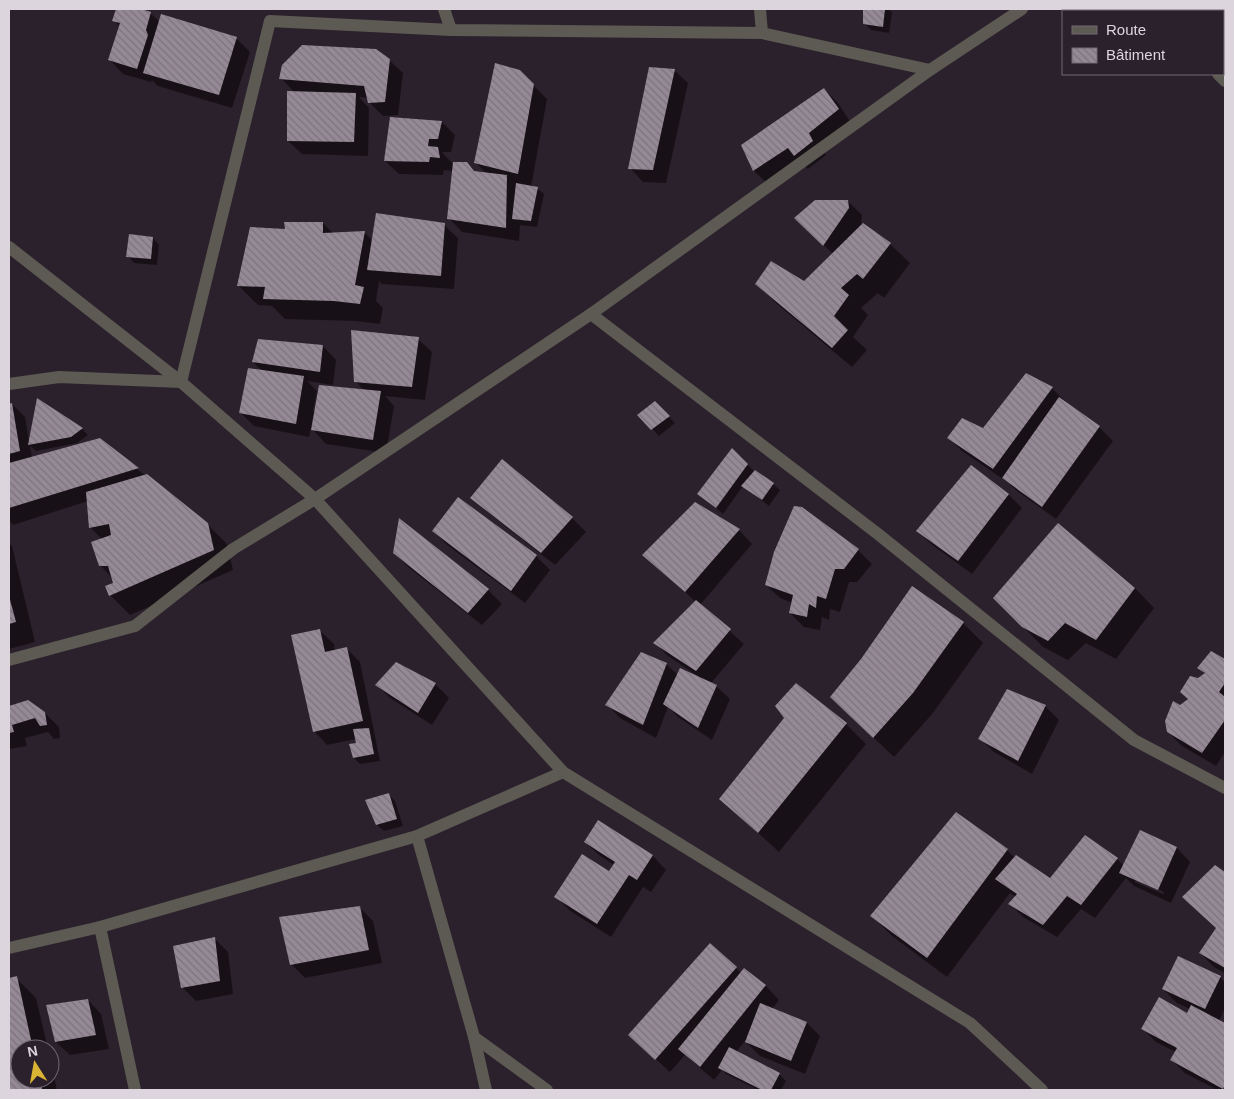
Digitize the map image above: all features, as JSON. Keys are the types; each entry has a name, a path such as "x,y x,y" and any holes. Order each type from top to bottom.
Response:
{"street":[{"path":"444,9 451,30"},
{"path":"760,9 762,32"},
{"path":"9,660 134,626 233,549 315,499 591,314 930,70 1022,9"},
{"path":"181,382 270,21 451,30 762,32 930,70"},
{"path":"9,247 181,382 315,499 563,772 970,1023 1042,1090"},
{"path":"591,314 878,534 1134,740 1225,788"},
{"path":"9,384 59,377 181,382"},
{"path":"9,948 100,927 417,836 563,772"},
{"path":"417,836 474,1036 486,1090"},
{"path":"100,927 135,1090"},
{"path":"474,1036 547,1090"}],"building":[{"path":"116,9 141,9 151,12 146,30 148,35 137,69 108,60 120,23 112,21"},
{"path":"863,9 885,9 883,27 863,24"},
{"path":"161,14 237,37 219,95 143,73"},
{"path":"302,45 376,49 390,59 385,102 368,103 364,86 279,79 282,65"},
{"path":"495,63 520,70 534,84 518,174 474,163"},
{"path":"649,67 675,69 653,170 628,169"},
{"path":"824,88 839,109 809,133 813,141 794,156 788,148 753,171 741,145"},
{"path":"287,91 356,93 354,142 287,141"},
{"path":"390,117 442,121 438,139 429,139 428,146 438,147 440,158 430,157 429,162 384,161"},
{"path":"453,162 467,162 474,171 507,175 506,228 447,219"},
{"path":"516,183 538,187 531,221 512,219"},
{"path":"815,200 848,200 849,208 823,246 794,218"},
{"path":"376,213 445,223 441,276 367,270"},
{"path":"284,222 323,222 323,233 365,231 355,285 364,287 360,304 334,301 263,299 265,287 237,286 250,227 285,229"},
{"path":"863,223 891,243 863,279 857,274 841,288 849,295 834,316 848,330 832,348 755,284 771,261 804,281"},
{"path":"129,234 153,237 151,259 126,257"},
{"path":"351,330 419,337 412,387 354,382"},
{"path":"258,339 323,345 320,372 252,362"},
{"path":"248,368 304,376 296,424 239,413"},
{"path":"1026,373 1053,387 993,469 947,438 962,418 983,428"},
{"path":"319,385 381,391 373,440 311,430"},
{"path":"1059,397 1100,426 1042,507 1002,478"},
{"path":"37,398 83,428 71,437 28,445"},
{"path":"655,401 670,416 651,430 637,415"},
{"path":"12,403 20,451 9,454 9,404"},
{"path":"100,438 139,468 9,508 9,463"},
{"path":"732,448 748,464 716,508 697,494"},
{"path":"502,459 573,517 541,553 470,498"},
{"path":"971,465 1009,494 958,561 916,531"},
{"path":"755,470 774,483 762,500 741,486"},
{"path":"147,474 208,523 214,550 109,596 105,586 113,583 108,566 99,566 91,542 111,535 109,524 89,528 86,492"},
{"path":"458,497 537,555 511,591 432,531"},
{"path":"695,502 740,529 685,592 642,555"},
{"path":"794,506 802,507 859,549 844,569 835,569 826,599 817,596 816,608 809,604 807,617 789,613 793,595 765,585 774,552"},
{"path":"399,518 489,589 468,613 393,553"},
{"path":"1058,523 1135,588 1096,640 1065,623 1048,641 1022,627 993,598"},
{"path":"912,586 964,622 913,693 873,738 830,697 861,659"},
{"path":"9,596 16,622 9,624"},
{"path":"696,600 731,629 696,671 653,643"},
{"path":"320,629 325,652 347,647 363,721 313,732 291,635"},
{"path":"1211,651 1225,659 1225,683 1219,692 1225,697 1225,720 1202,753 1167,732 1165,721 1173,701 1180,705 1188,699 1180,692 1190,676 1198,678 1205,673 1197,668"},
{"path":"641,652 667,663 643,725 605,705"},
{"path":"396,662 436,683 418,713 375,685"},
{"path":"680,668 717,685 698,728 663,704"},
{"path":"796,683 847,723 758,833 719,799 784,718 775,706"},
{"path":"1007,689 1046,705 1018,761 978,739"},
{"path":"28,700 45,712 47,725 40,726 35,718 12,725 14,732 9,733 9,706"},
{"path":"369,728 374,754 353,758 349,744 356,743 353,729"},
{"path":"389,793 397,819 376,825 365,800"},
{"path":"956,812 1008,849 927,958 870,916"},
{"path":"598,820 653,855 637,880 629,875 597,924 554,897 582,854 609,871 615,862 584,842"},
{"path":"1140,830 1177,847 1158,890 1119,873"},
{"path":"1085,835 1118,858 1081,905 1067,896 1043,925 1008,904 1017,894 995,879 1016,855 1050,878"},
{"path":"1215,865 1225,872 1225,968 1199,953 1216,928 1182,897"},
{"path":"360,906 369,950 290,965 279,917"},
{"path":"215,937 220,981 181,988 173,946"},
{"path":"710,943 737,967 655,1060 628,1035"},
{"path":"1178,956 1221,976 1205,1009 1162,989"},
{"path":"744,968 766,985 700,1067 678,1049"},
{"path":"17,976 31,1039 10,1039 10,1089 42,1090 9,1090 9,978"},
{"path":"1159,997 1187,1013 1191,1005 1225,1023 1225,1085 1223,1089 1170,1060 1177,1048 1141,1029"},
{"path":"88,999 96,1035 60,1041 60,1039 54,1039 46,1005"},
{"path":"760,1003 807,1022 791,1061 745,1042"},
{"path":"729,1047 780,1073 771,1090 762,1090 718,1068"}]}
